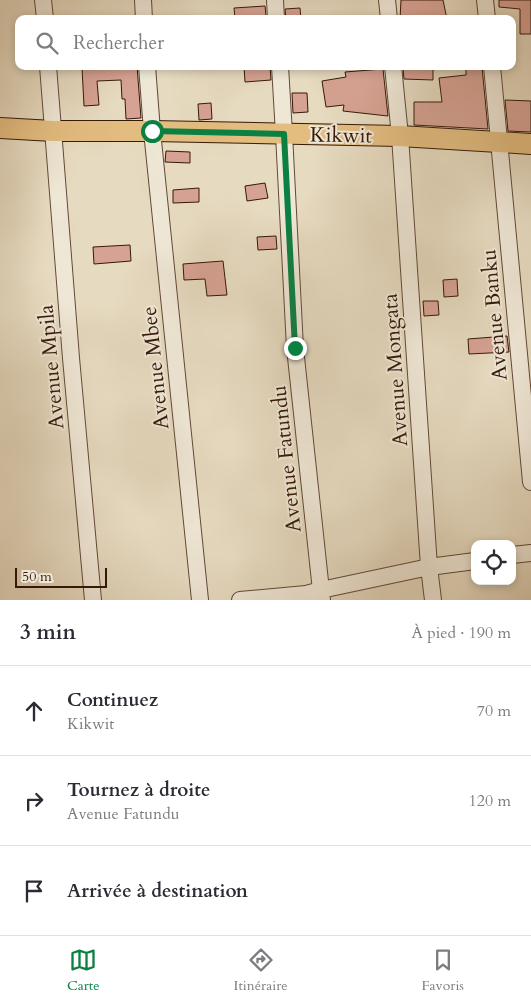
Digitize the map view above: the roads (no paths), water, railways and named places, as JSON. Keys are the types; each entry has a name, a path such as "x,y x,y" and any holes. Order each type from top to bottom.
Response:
{"main road":[{"name":"Kikwit","path":"0,128 53,131 400,136 531,144"}],"street":[{"path":"44,0 45,15"},
{"path":"142,0 144,15"},
{"path":"275,0 276,15"},
{"path":"387,0 389,15"},
{"path":"485,0 487,15"},
{"name":"Avenue Mpila","path":"48,70 70,348 93,600"},
{"name":"Avenue Mbee","path":"147,70 200,600"},
{"name":"Avenue Fatundu","path":"280,70 295,348 321,595"},
{"name":"Avenue Mongata","path":"393,70 400,136 429,567 433,600"},
{"name":"Avenue Banku","path":"492,70 531,482"},
{"path":"516,555 531,553"},
{"path":"240,600 306,594 321,595 429,567 471,561"}]}
